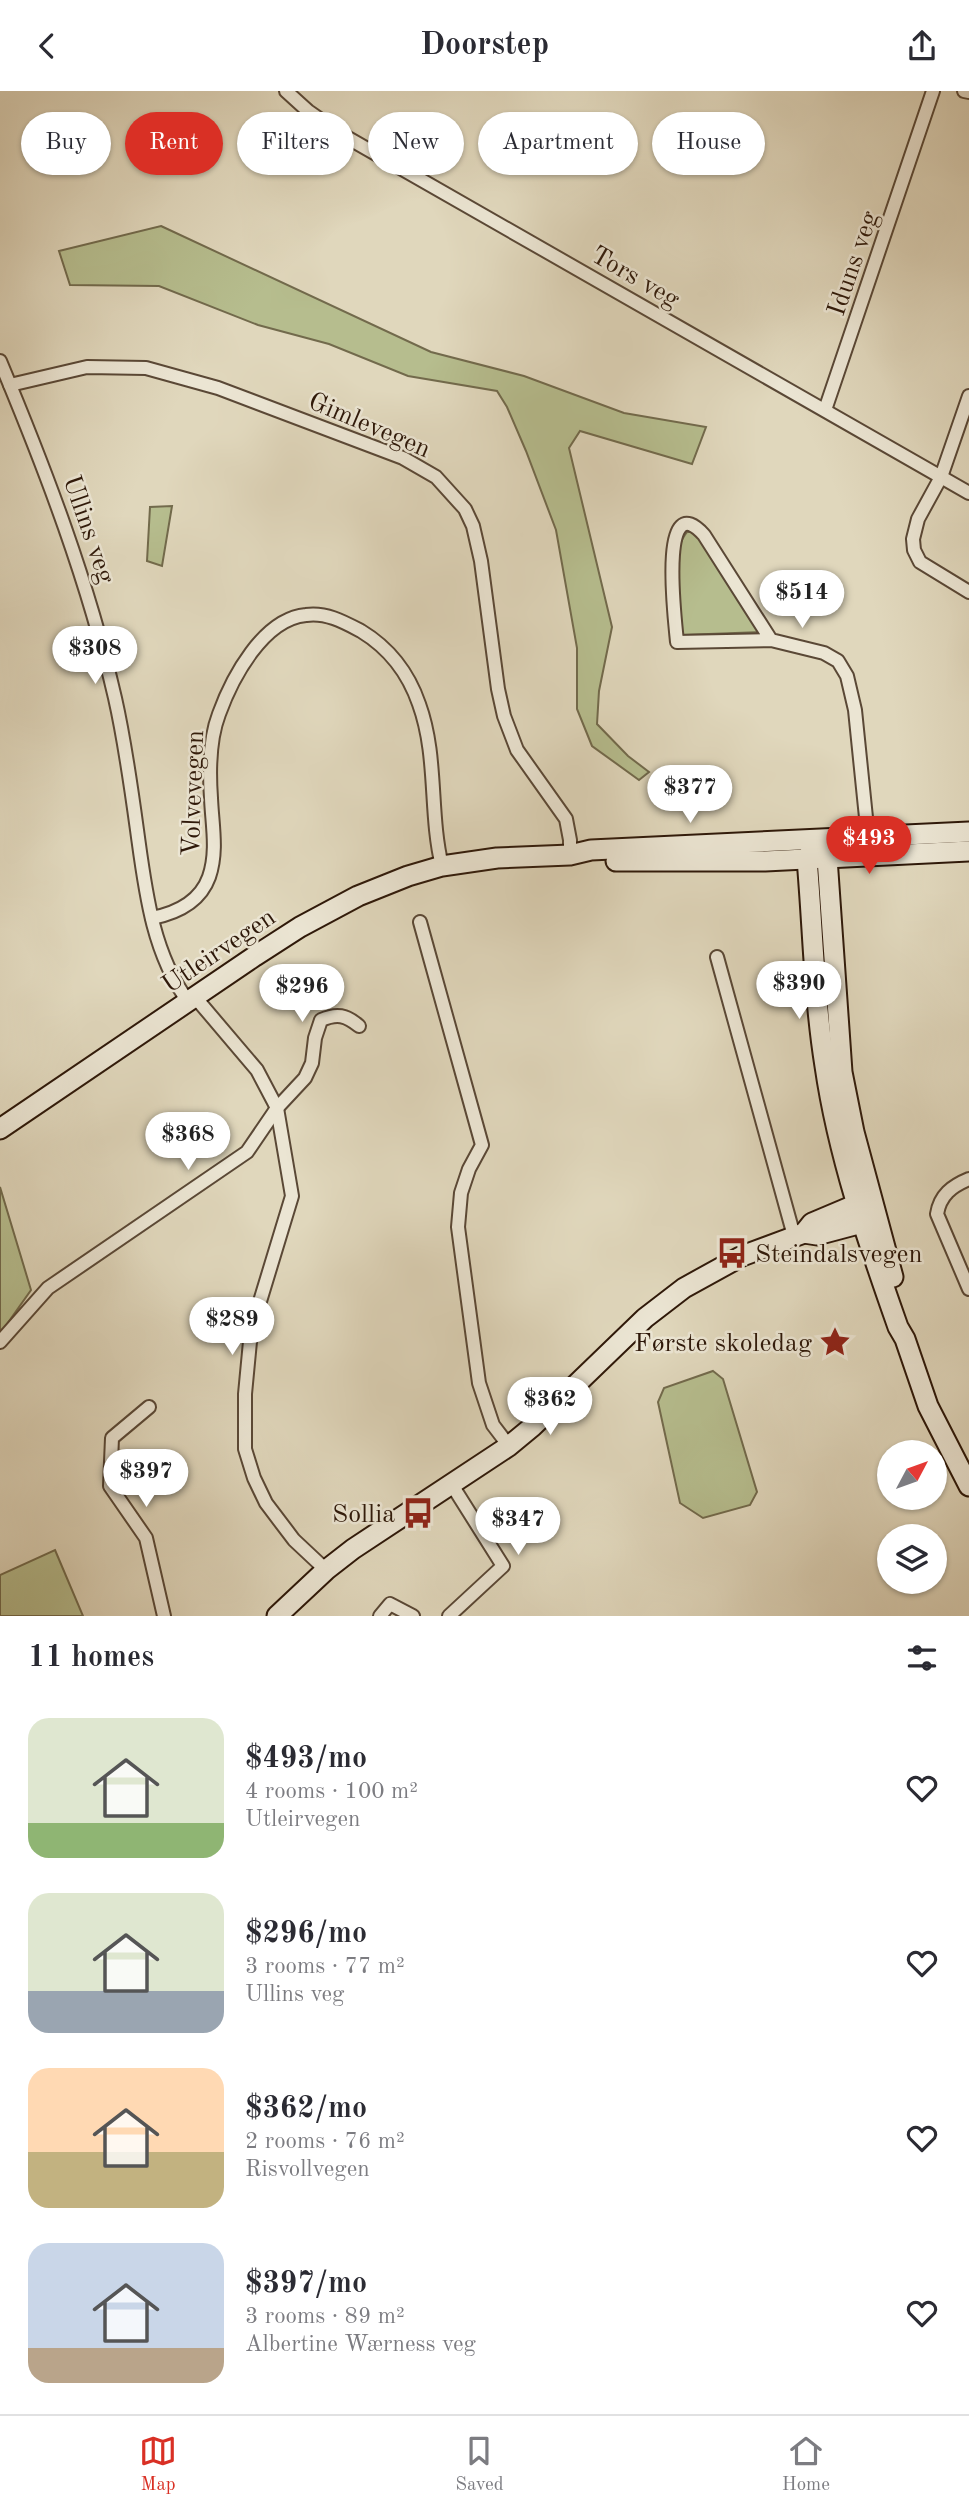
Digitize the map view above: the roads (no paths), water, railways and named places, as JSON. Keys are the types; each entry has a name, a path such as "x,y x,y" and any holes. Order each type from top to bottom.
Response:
{"street":[{"name":"Tors veg","path":"286,91 331,128 969,493"},
{"name":"Iduns veg","path":"825,410 933,91"},
{"name":"Ullins veg","path":"0,361 52,486 94,612 125,747 152,918 168,965 177,985 257,1070 277,1108 292,1196 251,1331 245,1394 245,1449 265,1503 294,1540 326,1570"},
{"name":"Gimlevegen","path":"10,385 87,367 146,368 218,388 403,458 436,477 465,509 473,526 481,561 504,716 517,750 566,819 570,855"},
{"path":"969,396 941,477 918,519 913,545 916,556 925,566 969,591"},
{"path":"771,640 704,535 694,526 685,525 681,528 671,551 677,642 771,640 832,656 843,668 855,710 868,837"},
{"name":"Volvevegen","path":"152,918 173,913 185,906 199,894 210,874 214,856 210,797 211,747 219,715 235,679 257,646 272,631 289,620 304,615 332,617 369,636 389,653 406,675 419,703 426,729 436,834 442,866"},
{"name":"Utleirvegen","path":"0,1129 289,934 377,887 442,866 497,858 570,855 591,850 969,832"},
{"path":"816,840 827,858 842,1073 864,1212"},
{"path":"816,840 807,859 816,995 830,1100 864,1212 907,1325 905,1339 928,1406 969,1486"},
{"name":"Utleirvegen","path":"570,855 593,861 807,859 969,851"},
{"path":"420,922 482,1145 469,1169 461,1193 458,1227 479,1383 485,1408 493,1425 509,1446"},
{"path":"717,957 799,1234"},
{"path":"0,1342 48,1288 247,1152 277,1108 305,1078 312,1063 315,1038 321,1020 336,1015 348,1017 359,1026"},
{"path":"969,1179 947,1192 937,1215 969,1289"},
{"path":"277,1616 326,1570 353,1549 509,1446 616,1344 669,1299 732,1260 799,1234 817,1235 864,1212"},
{"path":"149,1407 112,1438 110,1486 146,1538 164,1616"},
{"path":"449,1616 503,1566 452,1485"},
{"path":"380,1616 390,1604 413,1616"}],"place":[{"name":"Steindalsvegen","path":"732,1253"},
{"name":"Første skoledag","path":"835,1342"},
{"name":"Sollia","path":"418,1513"}]}
